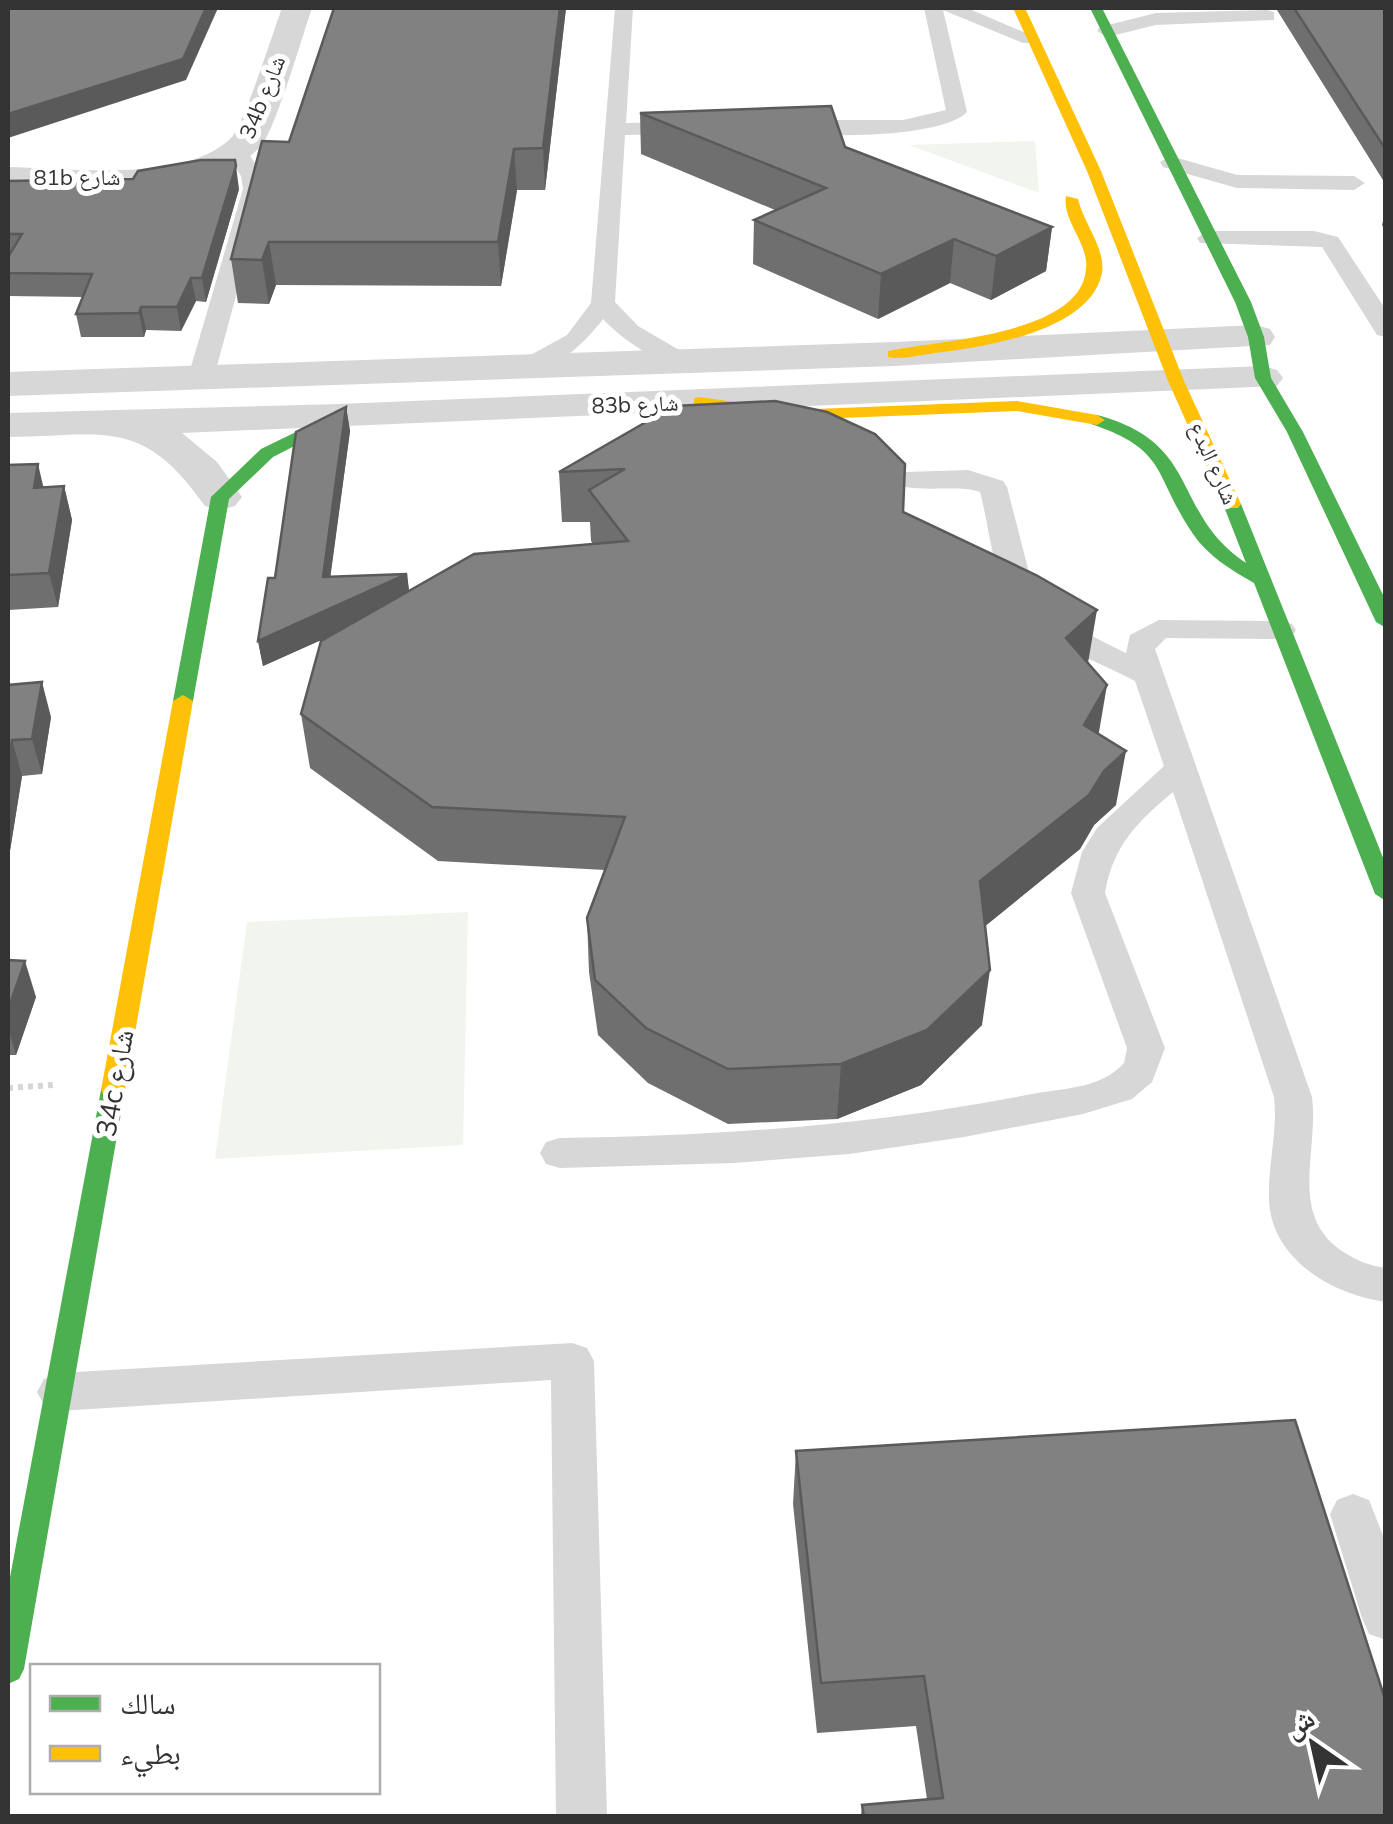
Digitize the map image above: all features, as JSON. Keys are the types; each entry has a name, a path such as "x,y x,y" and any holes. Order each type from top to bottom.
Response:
{"main road":[{"name":"شارع البدع","path":"1019,8 1094,171 1176,381 1240,521 1386,894"},
{"path":"1096,8 1211,245 1243,302 1256,337 1263,378 1290,420 1386,622"},
{"path":"894,354 1014,332 1042,324 1075,306 1088,291 1094,275 1071,207 1071,194 1076,183 1094,171"},
{"path":"700,402 794,415 1037,408 1114,425 1164,455 1178,474 1195,522 1208,541 1228,560 1262,580"},
{"path":"220,497 267,453 339,416"},
{"name":"34c شارع","path":"8,1668 220,497"}],"street":[{"name":"34b شارع","path":"146,176 181,173 236,153 249,139 296,8"},
{"name":"81b شارع","path":"8,176 146,176"},
{"name":"83b شارع","path":"8,384 525,368 1256,337"},
{"name":"83b شارع","path":"8,424 339,416 1263,378"},
{"path":"114,420 154,433 186,452 208,475 220,497"}],"lane":[{"path":"525,368 576,340 603,303 624,8"},
{"path":"772,126 928,124 954,116 957,112 948,60 933,8"},
{"path":"951,8 1030,39"},
{"path":"1108,31 1156,18 1267,16"},
{"path":"616,129 714,127"},
{"path":"201,377 254,189 252,176 236,153"},
{"path":"1171,162 1199,174 1235,182 1354,184"},
{"path":"1211,245 1337,250 1386,330"},
{"path":"603,303 618,324 633,336 685,361"},
{"path":"906,480 968,478 993,486 1020,593 1027,605 1048,621 1150,676"},
{"path":"1282,630 1159,629 1141,641 1294,1097 1298,1119 1288,1186 1288,1217 1307,1246 1339,1272 1386,1285"},
{"path":"560,1153 705,1152 848,1140 988,1118 1117,1089 1142,1069 1146,1048 1088,892 1090,870 1106,834 1181,768"},
{"path":"59,1392 572,1362 582,1816"},
{"path":"1353,1514 1386,1618"}],"shaded area":[{"path":"1035,141 1039,193 909,145"},
{"path":"468,912 463,1145 215,1159 247,922"}],"building":[{"path":"8,8 206,8 183,59 8,114"},
{"path":"334,8 560,8 543,148 514,149 498,242 269,242 262,260 231,259 262,141 289,142"},
{"path":"1294,8 1386,8 1386,150"},
{"path":"831,106 845,147 1052,227 996,256 954,239 881,274 754,220 826,188 640,113"},
{"path":"201,160 235,160 236,166 202,278 191,278 177,307 141,307 139,313 76,314 92,274 8,273 8,257 22,234 8,234 8,181 133,179 138,171"},
{"path":"775,401 827,412 875,434 905,464 903,512 1036,575 1097,610 1066,638 1107,685 1084,725 1126,751 1104,771 1089,795 980,881 990,970 927,1030 841,1064 728,1069 646,1028 595,980 587,918 625,817 432,807 301,714 321,641 474,554 628,541 589,490 625,469 559,472 674,406"},
{"path":"346,407 323,577 407,574 258,641 268,578 275,578 296,432"},
{"path":"38,464 34,488 64,486 49,573 8,575 8,465"},
{"path":"42,682 32,739 12,740 8,766 8,685"},
{"path":"8,960 25,961 8,1010"},
{"path":"1295,1420 1386,1702 1386,1816 864,1816 862,1805 943,1798 924,1676 821,1683 796,1451"}],"traffic: fast":[{"path":"1096,8 1243,302 1256,337 1263,378 1295,432 1386,622"},
{"path":"183,701 220,497 267,453 339,416"},
{"path":"1097,420 1123,429 1156,450 1206,539 1228,559 1262,580"},
{"path":"1232,504 1386,894"},
{"path":"8,1669 113,1090"}],"traffic: slow":[{"path":"1019,8 1094,171 1176,381 1232,504"},
{"path":"894,354 977,342 1040,324 1066,311 1085,294 1094,273 1092,255 1071,199"},
{"path":"700,402 790,415 1017,406 1097,420"},
{"path":"113,1090 183,701"}]}
